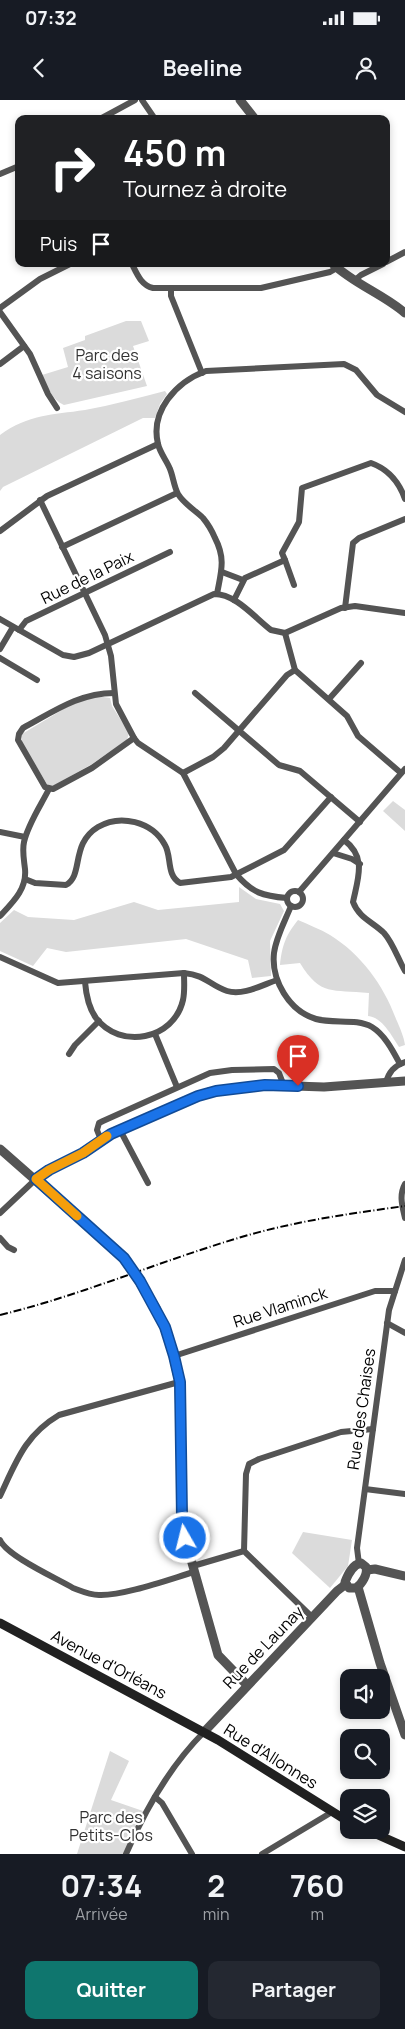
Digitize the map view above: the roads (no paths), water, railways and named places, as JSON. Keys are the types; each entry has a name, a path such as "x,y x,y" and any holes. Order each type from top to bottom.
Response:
{"main road":[{"name":"Avenue d'Orléans","path":"0,1623 204,1732"},
{"name":"Rue d'Allonnes","path":"204,1732 340,1817"},
{"path":"388,1839 405,1847"}],"street":[{"path":"107,115 135,100"},
{"path":"142,100 152,115"},
{"path":"240,100 252,115"},
{"path":"0,174 15,168"},
{"path":"390,260 405,252"},
{"path":"0,308 40,279 64,267"},
{"path":"134,267 146,286 171,288 261,288 330,272 335,267"},
{"path":"337,267 389,300 405,313"},
{"path":"355,280 377,267"},
{"path":"171,288 171,296 202,372"},
{"path":"0,312 24,346 57,408"},
{"path":"0,364 24,346"},
{"path":"217,594 222,572 222,555 216,538 202,517 177,493 172,473 158,444 157,420 164,402 176,390 202,372 217,369 344,364 356,370 377,395 405,412"},
{"path":"0,531 40,500 158,444"},
{"path":"294,585 282,553 299,522 302,488 371,463 381,467 400,485 405,499"},
{"path":"62,547 177,493"},
{"path":"40,500 105,635 111,656 116,704 134,738 138,743 182,773 236,874 245,884 258,893 287,898"},
{"path":"345,608 353,543 359,538 405,519"},
{"name":"Rue de la Paix","path":"16,628 26,621 170,552"},
{"path":"234,600 243,580 250,575 285,560"},
{"path":"222,572 243,580"},
{"path":"0,619 69,656 81,655 204,597 217,594 223,594 234,600 271,630 285,633 345,608 355,606 405,613"},
{"path":"0,649 16,628"},
{"path":"285,633 295,670 348,716 358,736 403,771 299,892 291,892 287,898 291,906"},
{"path":"0,658 37,680"},
{"path":"329,699 361,663"},
{"path":"182,773 217,754 287,676 295,670"},
{"path":"114,693 92,695 73,701 23,728 18,740 45,787 53,789 75,778 134,738"},
{"path":"195,693 279,765 300,771 360,822"},
{"path":"0,916 18,896 26,879 23,854 26,837 49,789"},
{"path":"26,879 35,883 66,885 70,883 76,875 76,861 80,847 87,836 97,827 109,822 123,820 139,823 156,833 165,844 174,879 180,882 231,877 290,846 331,797"},
{"path":"0,832 26,837"},
{"path":"344,840 353,848 361,867 354,902 355,907 359,913 384,933 405,971"},
{"path":"333,853 352,859 360,864"},
{"path":"291,906 299,906 303,903 304,898 299,892"},
{"path":"291,906 279,934 274,952 274,966 282,992 302,1012 315,1018 364,1024 380,1032 402,1063 388,1076 386,1083"},
{"path":"0,957 58,983 184,973 203,977 233,992 253,989 277,980"},
{"path":"85,982 90,1008 99,1021 108,1029 126,1037 146,1037 155,1034 169,1024 179,1010 183,1000 184,973"},
{"path":"69,1054 75,1045 99,1021"},
{"path":"155,1034 177,1087"},
{"path":"101,1140 97,1130 99,1123 197,1077 216,1072 274,1069 279,1072 284,1086"},
{"path":"0,1212 36,1179 49,1170 83,1153 101,1140 209,1092 265,1085 324,1087 405,1081"},
{"path":"120,1130 148,1183"},
{"path":"0,1149 106,1241 130,1265 165,1327 180,1382 182,1517 194,1569 218,1655 247,1685"},
{"path":"405,1184 401,1196 405,1216"},
{"path":"0,1238 11,1250"},
{"name":"Rue des Chaises","path":"359,1564 357,1548 387,1323 389,1310 405,1260"},
{"name":"Rue Vlaminck","path":"174,1356 375,1291 395,1291"},
{"path":"387,1323 405,1333"},
{"path":"0,1496 21,1450 45,1423 59,1415 180,1382"},
{"path":"312,1617 244,1551 246,1474 249,1464 341,1432 373,1429"},
{"path":"365,1489 405,1494"},
{"path":"1,1543 14,1555 73,1588 99,1595 117,1593 244,1551"},
{"path":"359,1564 364,1564 367,1570"},
{"name":"Rue de Launay","path":"204,1732 312,1617 346,1584 346,1578 351,1569 359,1564"},
{"path":"367,1570 375,1569 405,1576"},
{"path":"367,1570 358,1587 380,1664 405,1734"},
{"path":"346,1584 351,1589 358,1587"},
{"path":"126,1854 155,1797 181,1758 204,1732"},
{"path":"155,1797 162,1803 192,1854"},
{"path":"262,1854 277,1849 332,1812"}],"railway":[{"path":"0,1315 64,1297 252,1234 309,1221 405,1206"}],"park label":[{"name":"Parc des 4 saisons","path":"107,364"},
{"name":"Parc des Petits-Clos","path":"111,1826"}]}
